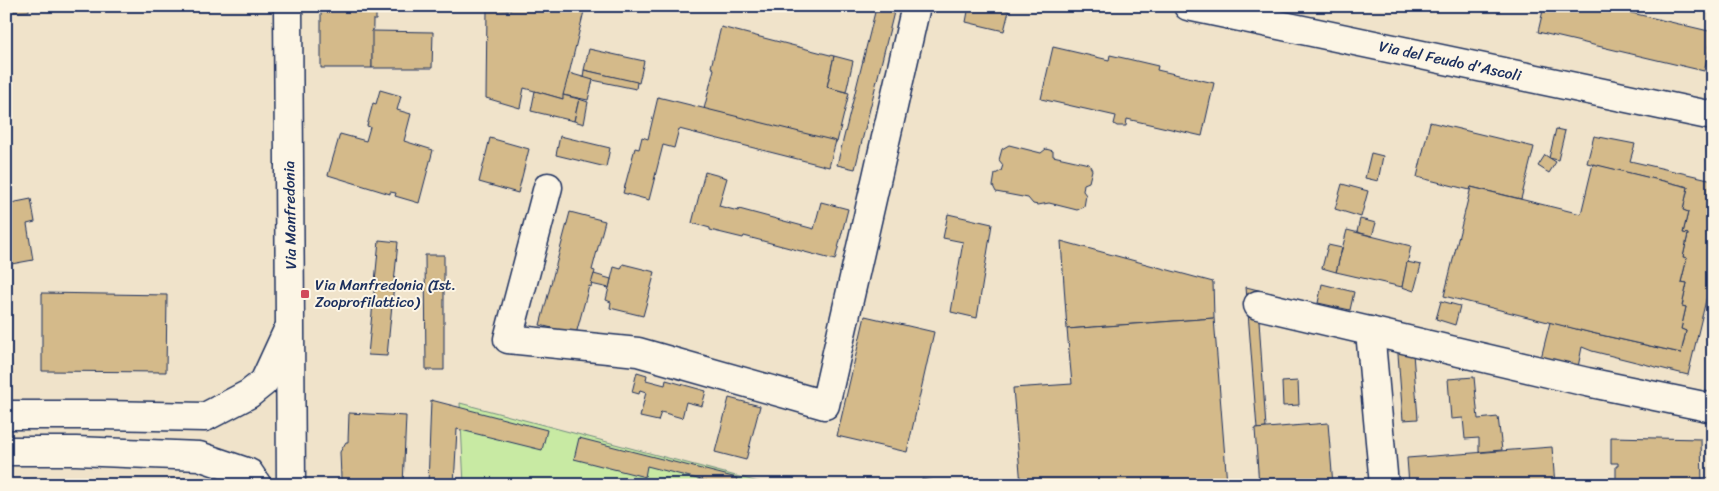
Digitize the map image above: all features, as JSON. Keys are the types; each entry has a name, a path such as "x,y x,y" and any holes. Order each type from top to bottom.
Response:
{"street":[{"name":"Via Manfredonia","path":"288,6 291,485"},
{"path":"548,187 508,340 638,352 825,405 916,6"},
{"name":"Via del Feudo d'Ascoli","path":"1188,6 1298,18 1713,116"},
{"path":"1258,305 1587,382 1713,408"},
{"path":"6,415 205,418 249,394 264,382 291,322"},
{"path":"1370,331 1384,485"},
{"path":"6,451 76,451 200,456 249,473 257,485"}],"shaded area":[{"path":"6,6 1713,6 1713,485 6,485"}],"green space":[{"path":"460,403 770,485 464,485"}],"building":[{"path":"6,6 29,6 29,11 6,12"},
{"path":"321,6 376,6 376,20 373,20 372,68 321,68"},
{"path":"511,6 585,7 563,99 524,88 520,108 486,98 487,9 511,10"},
{"path":"969,6 988,6 1009,11 1004,31 966,22"},
{"path":"1544,6 1602,6 1713,32 1704,71 1538,32"},
{"path":"876,8 894,12 855,169 837,165"},
{"path":"721,27 834,56 827,87 849,93 837,142 704,109 714,69 711,67"},
{"path":"372,31 433,32 432,68 372,68"},
{"path":"1053,47 1109,60 1110,55 1128,59 1158,66 1157,70 1214,83 1202,136 1127,119 1126,126 1117,126 1114,124 1116,116 1041,99"},
{"path":"589,49 644,61 639,83 584,70"},
{"path":"834,56 853,61 846,92 827,87"},
{"path":"584,70 637,82 636,89 583,78"},
{"path":"569,73 593,80 588,100 563,95"},
{"path":"380,90 401,96 397,110 411,114 404,141 433,150 419,203 395,196 396,193 390,192 390,194 328,175 340,134 366,141 370,127 367,126 373,103 376,104"},
{"path":"535,91 563,99 563,95 579,99 574,121 531,111"},
{"path":"658,97 836,141 829,167 679,129 674,148 663,145 649,200 623,193 635,148 639,149 642,137 648,139"},
{"path":"579,99 588,102 584,124 574,121"},
{"path":"1430,122 1534,147 1521,199 1471,187 1470,190 1417,177"},
{"path":"1556,129 1565,131 1558,160 1549,158"},
{"path":"560,136 610,148 606,167 556,155"},
{"path":"1594,136 1635,144 1630,161 1713,180 1713,271 1688,375 1582,347 1578,367 1541,358 1550,322 1681,353 1686,331 1681,329 1686,307 1682,306 1687,283 1681,282 1687,258 1683,257 1688,234 1683,233 1688,212 1683,210 1688,187 1587,163"},
{"path":"490,138 529,149 518,193 479,182"},
{"path":"1009,145 1041,153 1046,149 1053,151 1053,156 1089,164 1092,170 1089,182 1084,184 1083,191 1086,195 1084,207 1077,210 1049,203 1038,205 1033,204 1028,198 996,192 993,186 995,174 1001,171 1003,165 999,160 1002,149"},
{"path":"1371,153 1383,156 1378,181 1365,178"},
{"path":"1545,155 1556,162 1549,173 1538,166"},
{"path":"1593,164 1688,187 1683,210 1688,212 1683,233 1688,234 1683,257 1687,258 1681,282 1687,283 1682,306 1686,307 1681,329 1686,331 1681,353 1444,296 1471,187 1581,214"},
{"path":"705,172 727,178 719,206 738,211 739,209 814,229 821,202 848,209 835,260 744,236 743,238 710,230 710,228 692,223"},
{"path":"1342,184 1368,191 1361,217 1335,209"},
{"path":"31,199 35,222 27,224 33,260 6,265 6,204"},
{"path":"570,212 605,221 592,270 595,271 591,287 589,286 576,334 540,325"},
{"path":"948,214 992,224 977,318 951,312 963,242 943,238"},
{"path":"1360,219 1376,223 1372,236 1357,232"},
{"path":"1347,230 1411,246 1402,287 1336,272"},
{"path":"379,240 398,242 387,356 368,355"},
{"path":"1061,241 1213,282 1214,318 1067,329"},
{"path":"1328,245 1342,248 1336,272 1322,268"},
{"path":"425,255 444,255 444,370 426,370"},
{"path":"1407,262 1421,265 1414,291 1402,287"},
{"path":"623,264 655,272 643,316 610,308 611,302 606,300 614,267 621,269"},
{"path":"594,274 611,279 609,288 591,284"},
{"path":"1322,284 1354,292 1350,310 1318,303"},
{"path":"1246,287 1328,307 1325,321 1258,305 1266,428 1257,429"},
{"path":"42,293 167,295 166,372 42,371"},
{"path":"1441,301 1460,306 1455,325 1436,319"},
{"path":"865,316 934,332 907,452 837,436"},
{"path":"1214,318 1227,484 1021,485 1013,388 1072,384 1067,329"},
{"path":"1411,327 1418,419 1403,420 1396,328"},
{"path":"637,372 647,375 646,380 665,385 666,380 706,391 702,406 686,402 682,418 661,412 658,421 640,417 646,392 640,390 639,394 632,392"},
{"path":"1474,377 1478,419 1498,417 1502,450 1479,452 1479,438 1465,439 1463,418 1451,419 1448,379"},
{"path":"1298,381 1299,405 1283,406 1282,382"},
{"path":"729,398 760,406 746,460 715,452"},
{"path":"431,400 547,430 542,450 457,429 454,485 428,485"},
{"path":"349,413 406,416 403,485 344,485 341,478 340,452 346,442 348,442"},
{"path":"1328,423 1333,485 1259,485 1255,429"},
{"path":"1611,437 1701,439 1702,485 1616,485 1616,466 1618,466 1618,463 1611,463"},
{"path":"579,438 737,478 735,485 721,485 647,466 645,477 574,459"},
{"path":"1552,447 1555,485 1409,485 1407,458"},
{"path":"922,479 945,484 945,485 921,485"}],"place":[{"name":"Via Manfredonia (Ist. Zooprofilattico)","path":"305,294"}]}
